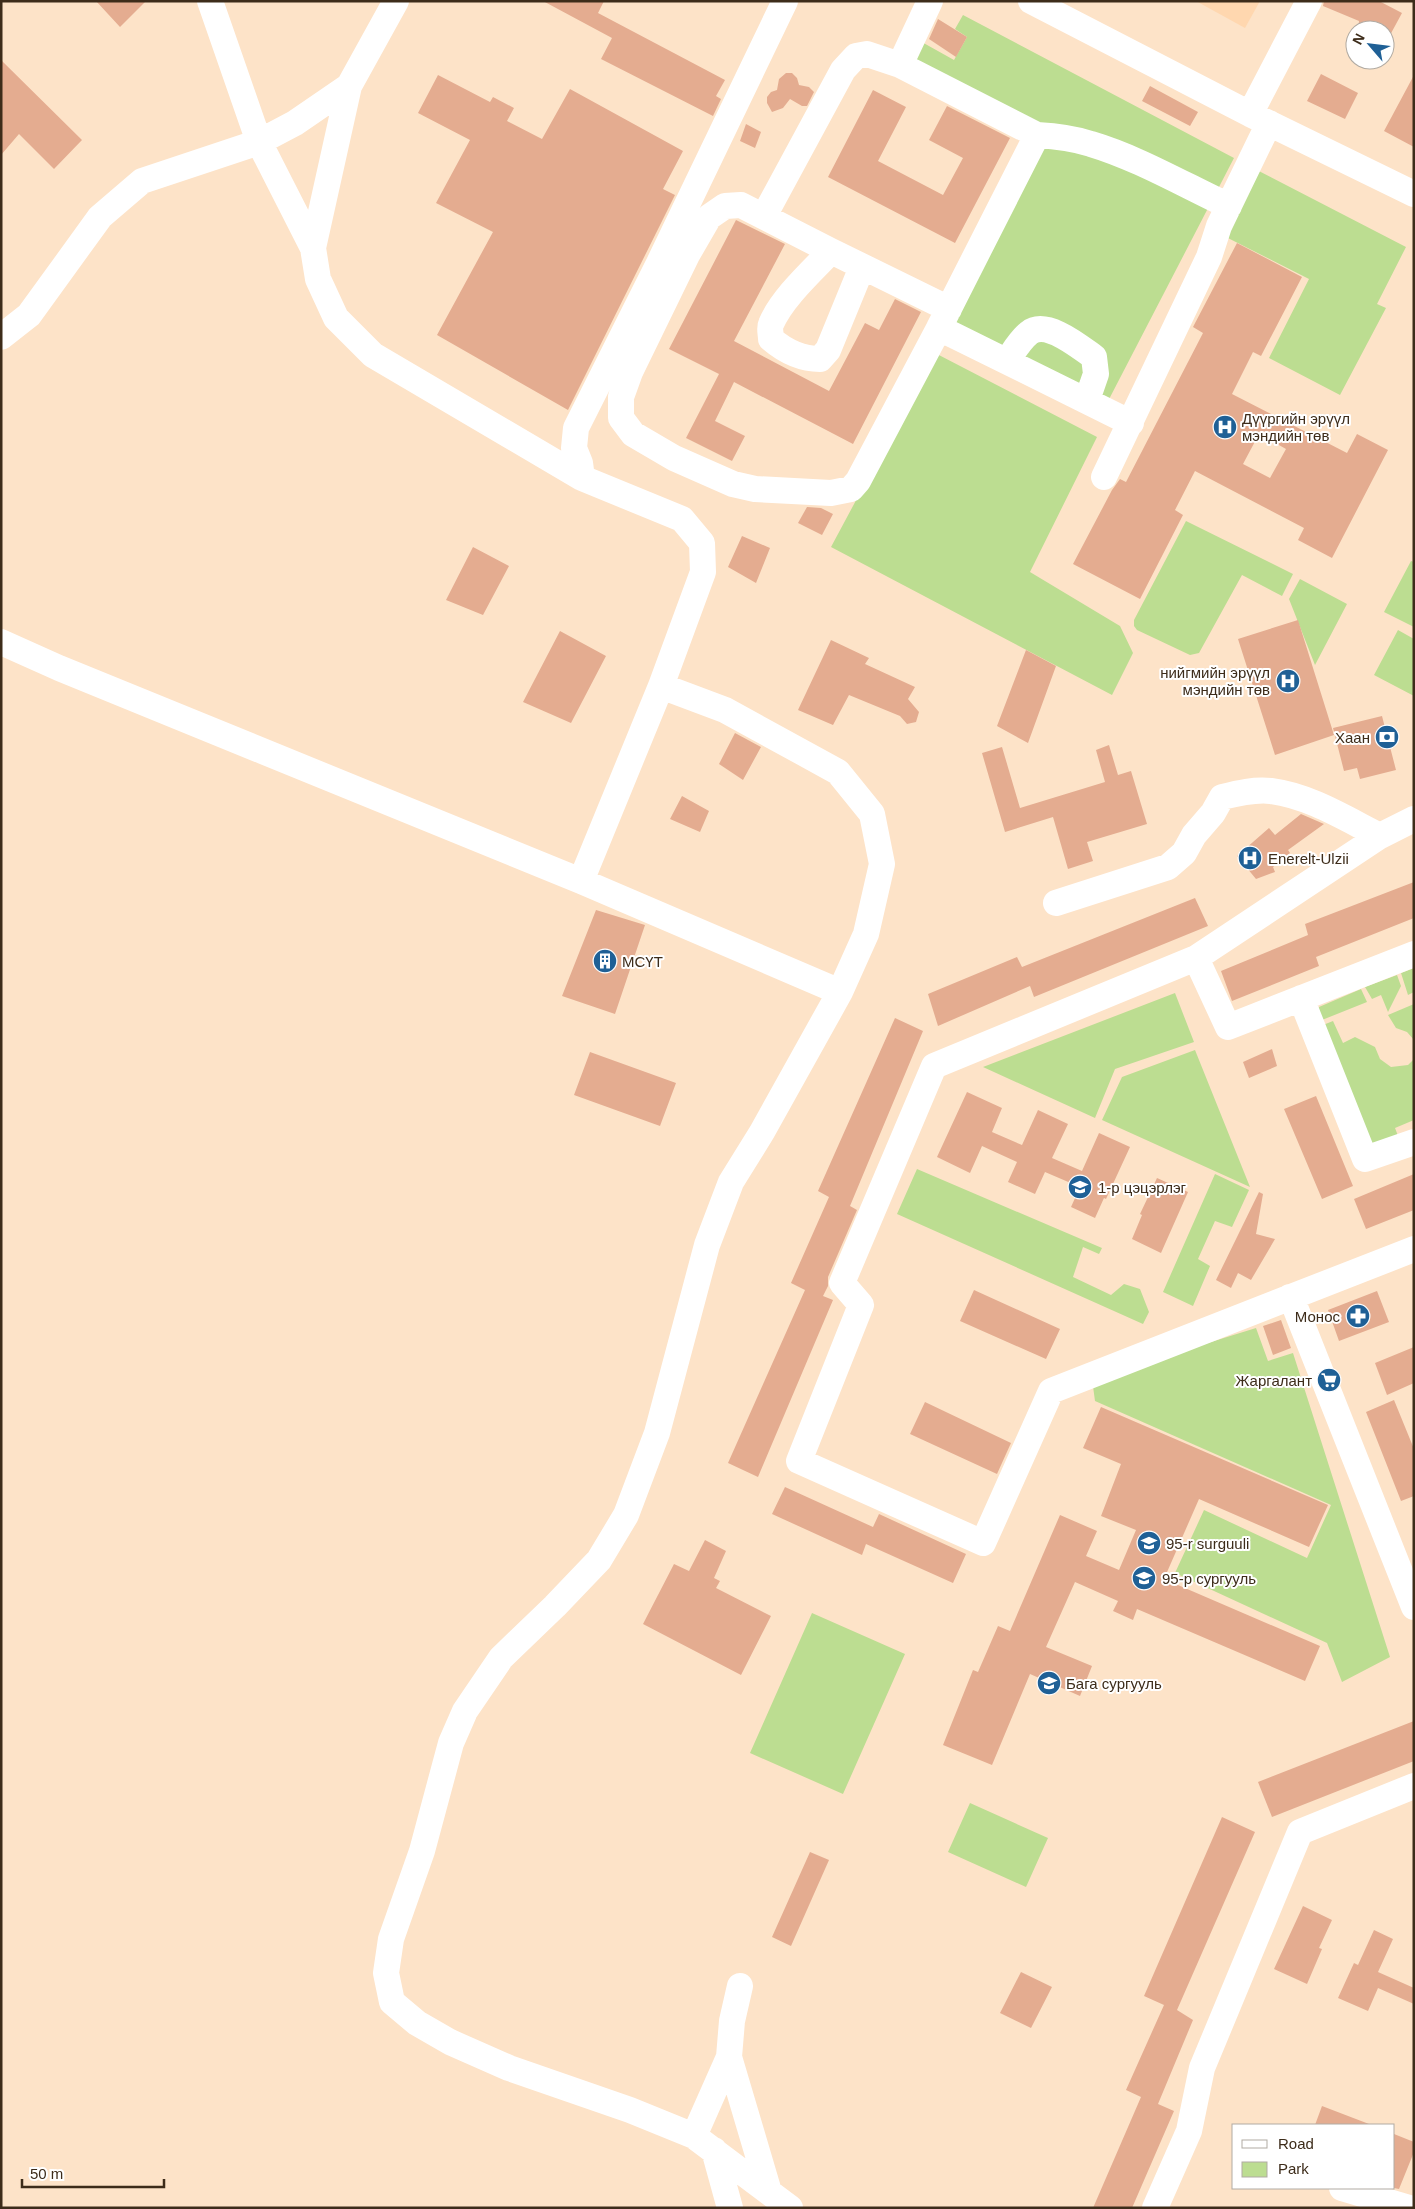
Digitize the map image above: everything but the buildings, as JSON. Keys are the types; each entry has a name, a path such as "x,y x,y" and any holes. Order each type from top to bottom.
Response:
{"street":[{"path":"210,1 259,142 313,248 318,280 336,318 373,355 582,478 682,519 702,543 703,572 661,686 581,881"},
{"path":"313,248 349,86 396,1"},
{"path":"582,478 580,463 574,448 576,428 663,254 784,1"},
{"path":"900,65 930,1"},
{"path":"1031,1 1259,119 1414,194"},
{"path":"1104,476 1209,257 1259,119 1309,1"},
{"path":"764,216 844,70 856,56 867,54 900,65 1037,135 1065,137 1092,144 1156,171 1229,206"},
{"path":"1,338 29,315 100,217 142,181 259,142 295,123 349,86"},
{"path":"1037,135 944,318 858,481 851,489 831,493 793,492 755,489 733,484 674,458 633,434 622,418 621,397 630,372 687,255 709,217 725,206 741,205 862,267 944,318 1007,361 1131,423"},
{"path":"831,251 782,306 770,325 771,339 782,348 809,359 820,359 828,350 862,267"},
{"path":"1007,361 1030,332 1037,329 1053,331 1094,358 1096,374 1087,400"},
{"path":"1,642 59,668 581,881 840,992"},
{"path":"661,686 724,710 838,772 872,814 882,864 866,934 840,992 762,1132 731,1182 707,1245 657,1433 626,1515 599,1560 501,1658 465,1711 451,1743 422,1851 391,1939 386,1973 392,2002 417,2023 450,2042 509,2068 630,2110 704,2143 790,2208"},
{"path":"1056,903 1168,867 1184,854 1222,797 1237,793 1271,791 1303,799 1380,836"},
{"path":"1414,819 1380,836 1196,958 934,1066 842,1282 860,1306 799,1461 983,1542 1051,1391 1414,1249"},
{"path":"1196,958 1228,1027 1414,954"},
{"path":"1301,998 1365,1159 1414,1142"},
{"path":"1290,1297 1414,1607"},
{"path":"1155,2208 1189,2131 1202,2068 1300,1832 1414,1786"},
{"path":"730,2208 704,2143 729,2057 732,2021 740,1986"},
{"path":"729,2057 769,2192"},
{"path":"1345,2189 1409,2208"}],"shaded area":[{"path":"1196,1 1260,1 1245,28"}],"green space":[{"path":"963,15 1234,158 1106,405 945,324 1045,132 901,58 911,36 954,60 967,37 955,29"},
{"path":"1251,167 1406,247 1377,304 1386,308 1340,395 1269,358 1309,279 1218,233"},
{"path":"935,353 1097,437 1030,572 1120,626 1133,653 1112,695 831,547"},
{"path":"1186,521 1293,574 1282,596 1242,575 1199,653 1190,655 1137,630 1134,626 1134,620"},
{"path":"1411,561 1414,562 1414,627 1384,612"},
{"path":"1300,579 1347,604 1315,665 1289,599"},
{"path":"1398,630 1414,639 1414,696 1374,675"},
{"path":"1414,968 1414,992 1408,995 1401,973"},
{"path":"1397,975 1401,986 1388,1012 1381,995 1372,999 1365,987"},
{"path":"1361,989 1367,1002 1317,1022 1315,1016 1319,1007"},
{"path":"1175,993 1194,1042 1115,1069 1095,1118 983,1067"},
{"path":"1414,1004 1414,1040 1407,1032 1396,1028 1388,1015"},
{"path":"1333,1021 1343,1043 1355,1037 1375,1047 1380,1059 1391,1067 1408,1065 1414,1059 1414,1120 1395,1128 1400,1141 1372,1143 1318,1027"},
{"path":"1195,1050 1250,1187 1102,1120 1122,1077"},
{"path":"917,1169 1102,1248 1099,1254 1083,1247 1073,1277 1111,1295 1124,1284 1140,1289 1149,1312 1143,1324 897,1214"},
{"path":"1215,1174 1249,1190 1232,1227 1215,1221 1198,1259 1210,1266 1193,1306 1163,1292"},
{"path":"1256,1328 1268,1361 1293,1353 1390,1657 1342,1682 1327,1643 1175,1573 1204,1510 1307,1558 1331,1505 1095,1401 1092,1379"},
{"path":"812,1613 905,1654 843,1794 750,1753"},
{"path":"970,1803 1048,1838 1026,1887 948,1852"}],"place":[{"name":"Дүүргийн эрүүл мэндийн төв","path":"1225,427"},
{"name":"нийгмийн эрүүл мэндийн төв","path":"1288,681"},
{"name":"Хаан","path":"1387,737"},
{"name":"Enerelt-Ulzii","path":"1250,858"},
{"name":"МСҮТ","path":"605,961"},
{"name":"1-р цэцэрлэг","path":"1080,1187"},
{"name":"Монос","path":"1358,1316"},
{"name":"Жаргалант","path":"1329,1380"},
{"name":"95-r surguuli","path":"1149,1543"},
{"name":"95-р сургууль","path":"1144,1578"},
{"name":"Бага сургууль","path":"1049,1683"}]}
